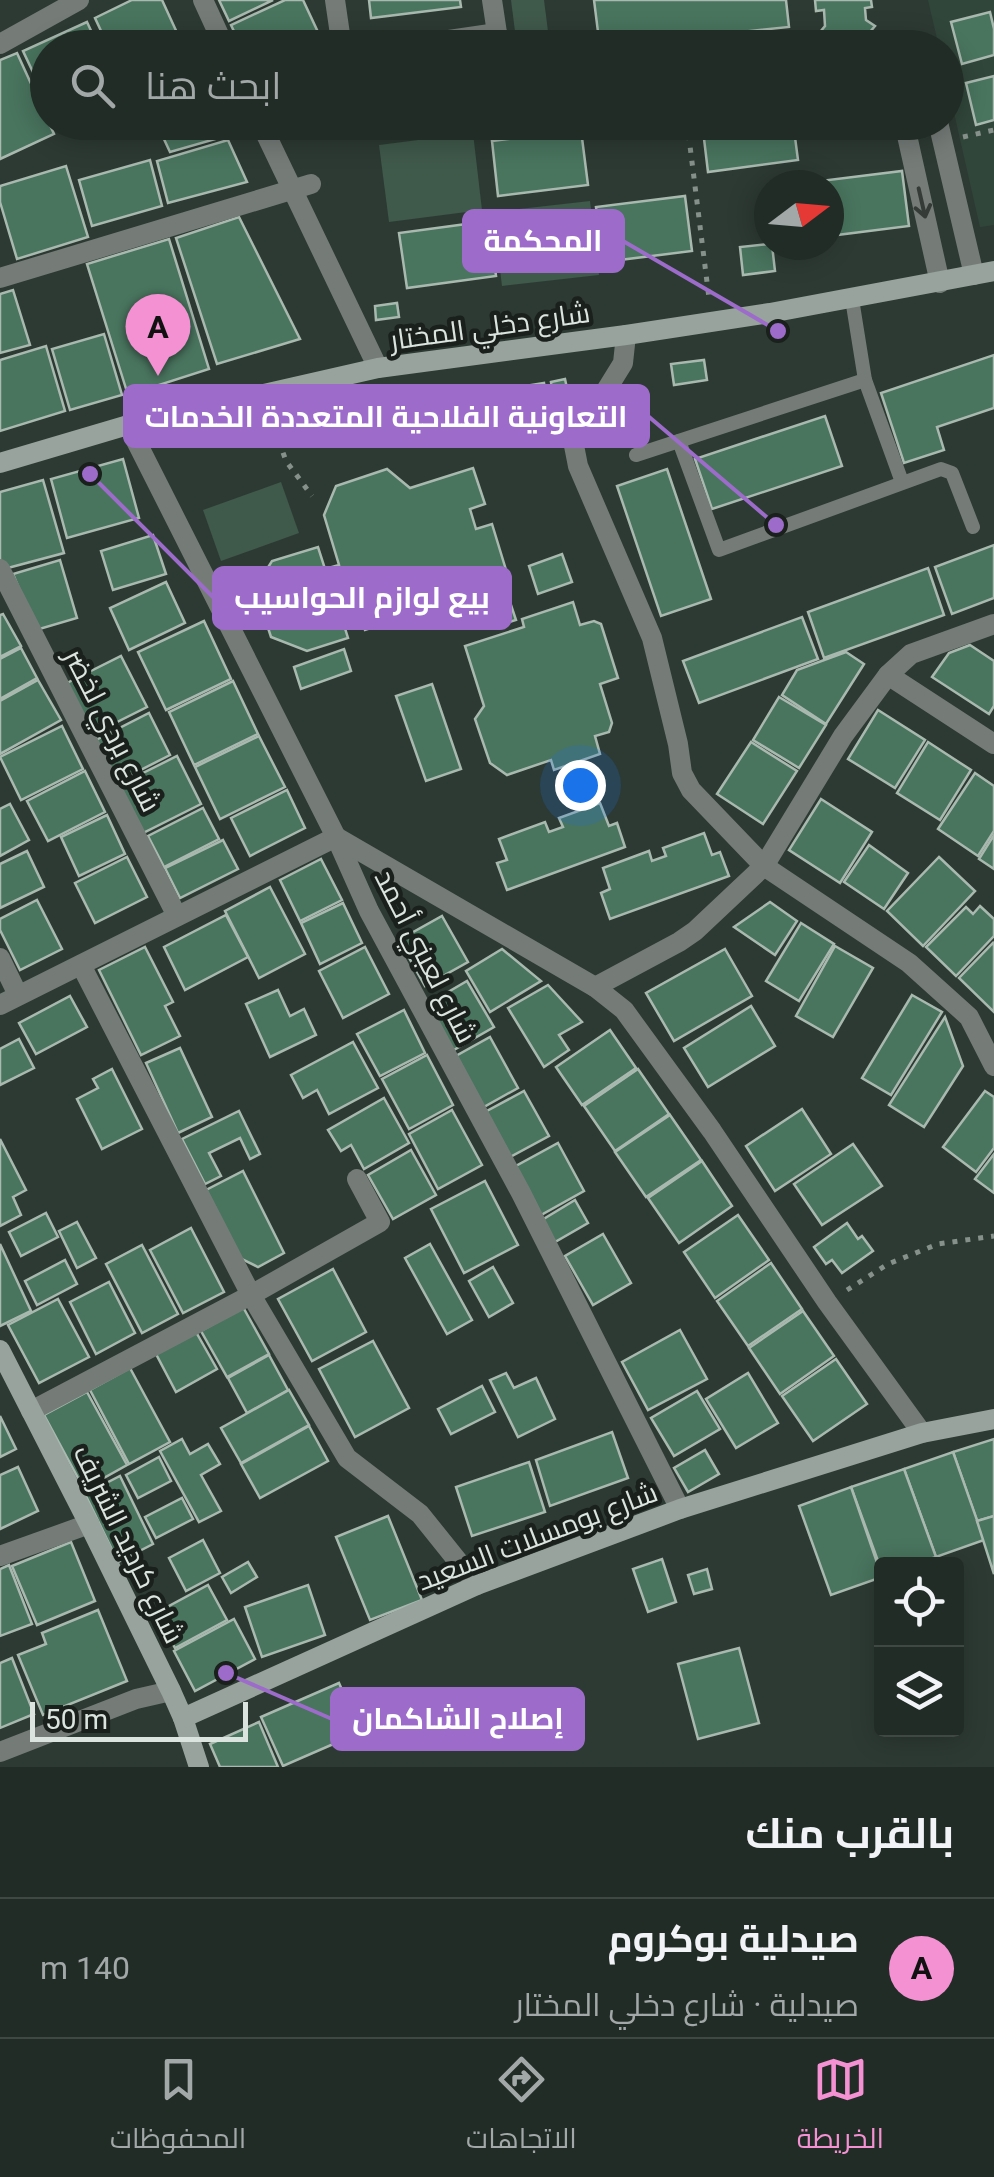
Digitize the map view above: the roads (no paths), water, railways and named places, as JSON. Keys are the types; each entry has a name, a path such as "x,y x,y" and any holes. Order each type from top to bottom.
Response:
{"street":[{"path":"0,44 79,0"},
{"path":"203,0 217,30"},
{"path":"335,0 339,30"},
{"path":"492,0 496,30"},
{"path":"272,140 301,186 378,368"},
{"path":"908,140 940,283"},
{"path":"943,140 984,273"},
{"path":"0,278 301,186"},
{"name":"شارع دخلي المختار","path":"0,463 128,425 378,368 712,322 984,273"},
{"path":"626,335 623,363 602,398 569,420 578,466 652,638 682,773 691,790 764,866 909,963 969,1017 994,1066"},
{"name":"شارع لعبني أحمد","path":"128,425 336,836 369,911 520,1193 680,1509"},
{"name":"شارع بردي لخضر","path":"0,569 177,916"},
{"path":"595,987 695,931 764,866 843,736 888,675 911,654 994,624"},
{"path":"888,675 994,744"},
{"path":"0,958 9,1000 336,836 595,987 624,1010 922,1433"},
{"path":"81,965 251,1295 347,1458 420,1514 477,1585"},
{"path":"31,1411 380,1222 357,1179"},
{"name":"شارع كرديد الشريف","path":"0,1350 171,1691 199,1767"},
{"name":"شارع بومسلات السعيد","path":"183,1718 477,1585 680,1509 922,1433 994,1420"},
{"path":"0,1556 90,1524"},
{"path":"0,1752 136,1700 171,1691"}],"lane":[{"path":"852,299 864,380 902,482"},
{"path":"636,455 864,380"},
{"path":"679,441 719,550 941,469 952,474 974,527"}],"place":[{"name":"المحكمة","path":"778,331"},
{"name":"صيدلية بوكروم","path":"158,376"},
{"name":"بيع لوازم الحواسيب","path":"90,474"},
{"name":"التعاونية الفلاحية المتعددة الخدمات","path":"776,525"},
{"name":"إصلاح الشاكمان","path":"226,1673"}]}
